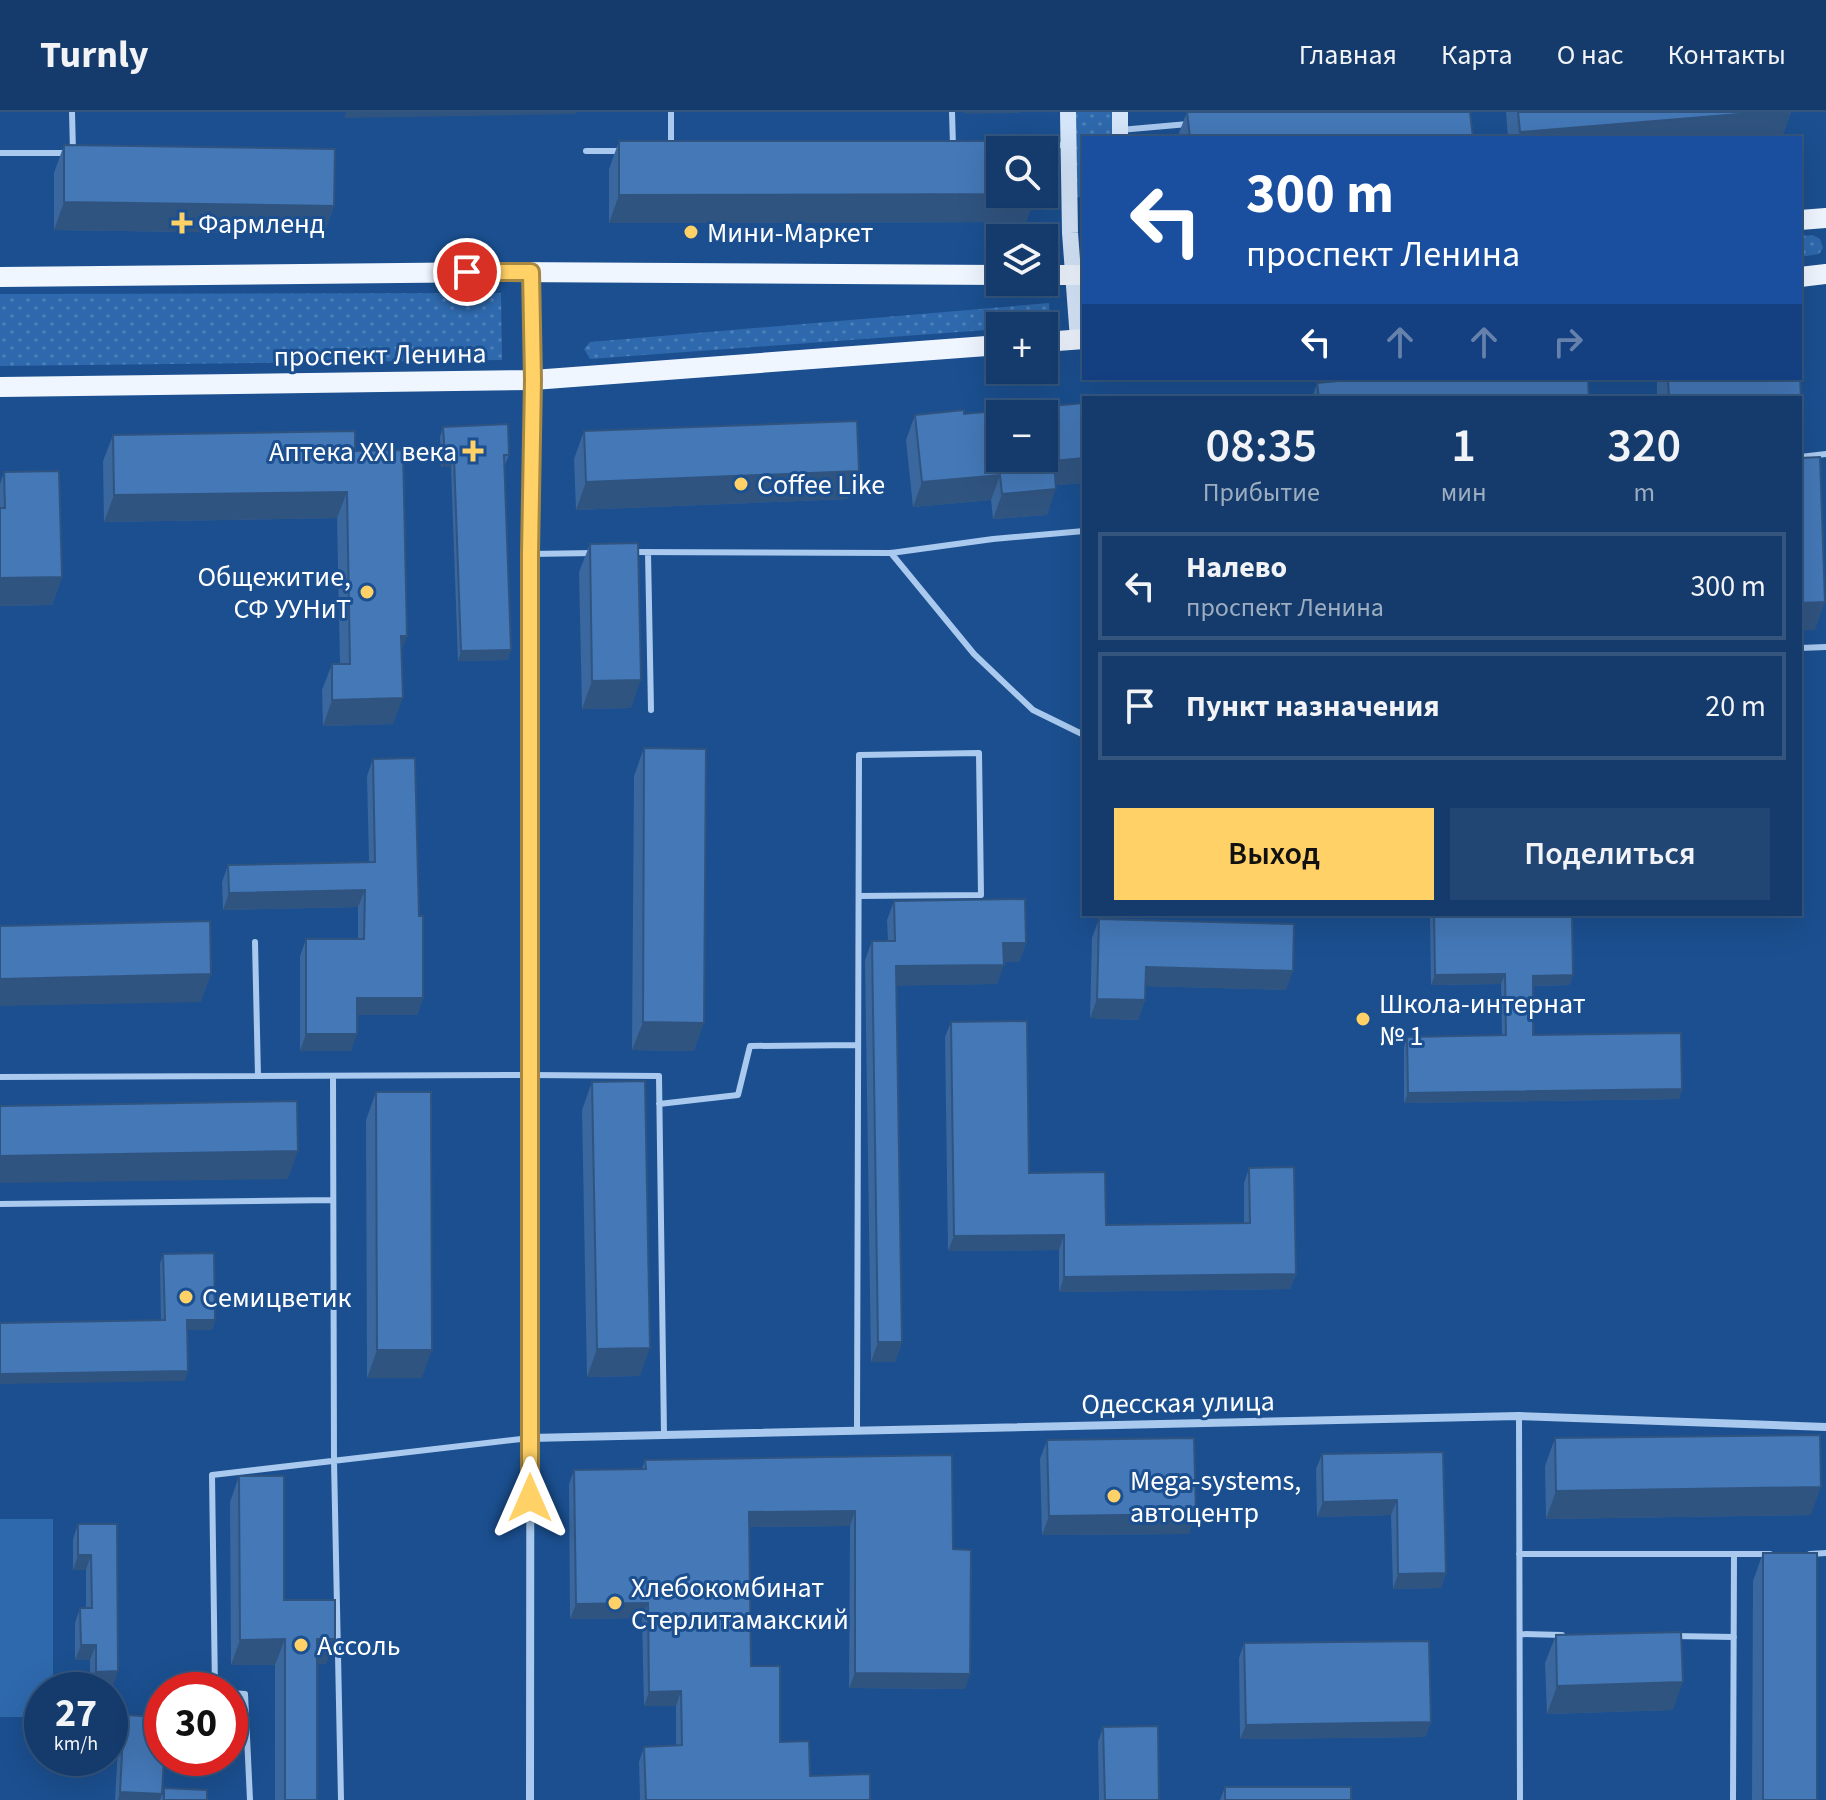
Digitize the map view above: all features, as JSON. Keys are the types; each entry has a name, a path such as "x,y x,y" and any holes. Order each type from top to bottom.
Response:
{"main road":[{"path":"1802,220 1826,218"},
{"path":"0,277 531,272 986,275"},
{"path":"1802,277 1826,274"},
{"path":"1058,275 1079,275"},
{"path":"1058,341 1081,339"},
{"name":"проспект Ленина","path":"0,387 533,380 986,346"}],"street":[{"path":"1068,112 1081,339"},
{"path":"1120,112 1120,134"},
{"path":"530,1800 531,272"},
{"name":"Одесская улица","path":"530,1438 1519,1416 1826,1427"}],"lane":[{"path":"72,112 73,153"},
{"path":"657,151 671,151 671,112"},
{"path":"952,112 953,150 966,149"},
{"path":"1120,134 1191,123"},
{"path":"1058,145 1068,145"},
{"path":"586,151 629,151"},
{"path":"0,153 88,153"},
{"path":"1802,457 1826,454"},
{"path":"619,553 891,553 1082,531"},
{"path":"648,552 651,710"},
{"path":"530,554 604,553"},
{"path":"891,553 974,654 1014,692 1033,710 1082,734"},
{"path":"1802,648 1826,647"},
{"path":"857,1431 859,755 979,753 981,895 859,896"},
{"path":"255,942 258,1076"},
{"path":"659,1104 738,1095 750,1046 858,1045"},
{"path":"333,1076 334,1461 341,1800"},
{"path":"0,1077 659,1076 664,1435"},
{"path":"0,1204 333,1200"},
{"path":"1519,1416 1520,1800"},
{"path":"215,1672 212,1475 530,1438"},
{"path":"1795,1554 1826,1553"},
{"path":"1519,1554 1780,1554"},
{"path":"1733,1800 1734,1554"},
{"path":"1520,1634 1565,1635"},
{"path":"1672,1636 1734,1637"},
{"path":"248,1758 250,1800"}],"shaded area":[{"path":"1068,112 1123,112 1123,136 1082,136 1082,197 1068,198"},
{"path":"1813,235 1820,239 1823,248 1819,254 1802,257 1802,236"},
{"path":"501,293 502,360 0,366 0,294"},
{"path":"1049,303 1049,312 986,312 986,330 590,359 584,349 590,342"},
{"path":"0,1519 53,1519 53,1672 24,1672 24,1717 0,1717"}],"building":[{"path":"1187,112 1470,112 1473,136 1190,136"},
{"path":"1518,112 1764,112 1520,132"},
{"path":"619,141 986,141 986,194 619,195"},
{"path":"64,145 335,149 334,206 64,202"},
{"path":"1349,380 1588,380 1589,396 1319,396 1317,383"},
{"path":"1668,380 1800,380 1801,396 1669,396"},
{"path":"1082,403 1082,458 1058,461 1058,405"},
{"path":"964,410 964,414 986,412 986,472 1055,472 1056,489 1002,494 1000,475 922,482 915,415"},
{"path":"857,421 859,471 586,482 584,431"},
{"path":"508,424 509,455 504,455 511,650 461,651 454,457 445,457 443,427"},
{"path":"355,431 355,451 403,450 407,636 401,636 403,698 332,700 332,664 350,664 347,492 114,495 113,435"},
{"path":"1820,457 1825,602 1802,603 1802,458"},
{"path":"59,471 62,577 0,578 0,508 5,508 4,472"},
{"path":"638,543 641,680 592,681 590,544"},
{"path":"644,748 706,749 704,1023 643,1022"},
{"path":"415,758 419,916 423,916 423,998 357,998 357,1034 306,1034 306,939 364,939 365,890 229,893 228,865 375,862 373,759"},
{"path":"1025,899 1026,943 1003,943 1004,965 896,966 902,1342 878,1342 872,941 895,941 894,901"},
{"name":"Школа-интернат № 1","path":"1434,916 1572,916 1573,975 1533,976 1533,1035 1681,1033 1682,1089 1408,1093 1407,1037 1506,1035 1505,974 1435,975"},
{"path":"1099,919 1294,924 1293,971 1146,967 1145,1000 1097,999"},
{"path":"210,921 211,974 0,979 0,926"},
{"path":"1027,1021 1029,1173 1105,1172 1106,1225 1250,1223 1249,1168 1294,1167 1296,1274 1064,1277 1064,1235 954,1236 951,1022"},
{"path":"645,1081 650,1348 597,1349 592,1082"},
{"path":"376,1092 431,1092 432,1350 377,1350"},
{"path":"297,1101 298,1151 0,1156 0,1106"},
{"name":"Семицветик","path":"214,1253 215,1320 187,1320 188,1371 0,1374 0,1323 165,1320 163,1254"},
{"path":"1820,1435 1821,1487 1556,1491 1555,1438"},
{"name":"Mega-systems, автоцентр","path":"1194,1438 1196,1514 1049,1516 1047,1440"},
{"path":"1443,1452 1446,1573 1398,1574 1397,1500 1323,1502 1322,1454"},
{"path":"952,1455 953,1549 971,1550 970,1674 855,1673 855,1511 749,1512 751,1666 780,1666 780,1742 809,1741 810,1776 870,1774 870,1800 646,1800 644,1747 682,1745 681,1691 649,1692 648,1603 576,1604 574,1470 646,1469 645,1460"},
{"path":"239,1476 284,1476 284,1600 335,1600 335,1639 317,1639 317,1800 285,1800 285,1639 240,1640"},
{"path":"78,1524 117,1524 118,1671 96,1672 96,1645 81,1645 80,1608 92,1608 91,1555 78,1555"},
{"path":"1763,1553 1817,1553 1817,1800 1763,1800"},
{"path":"1681,1632 1683,1682 1557,1686 1556,1635"},
{"path":"1429,1641 1431,1722 1246,1725 1244,1643"},
{"path":"128,1715 144,1716 144,1776 163,1776 162,1794 120,1792 121,1776 128,1776"},
{"path":"1158,1726 1159,1800 1105,1800 1103,1727"},
{"path":"1225,1787 1351,1787 1351,1800 1225,1800"},
{"path":"164,1788 207,1790 207,1800 164,1800"}],"place":[{"name":"Фармленд","path":"182,223"},
{"name":"Мини-Маркет","path":"691,232"},
{"name":"Аптека ХХI века","path":"473,451"},
{"name":"Coffee Like","path":"741,484"},
{"name":"Общежитие, СФ УУНиТ","path":"367,592"},
{"name":"Школа-интернат № 1","path":"1363,1019"},
{"name":"Семицветик","path":"186,1297"},
{"name":"Mega-systems, автоцентр","path":"1114,1496"},
{"name":"Хлебокомбинат Стерлитамакский","path":"615,1603"},
{"name":"Ассоль","path":"301,1645"}],"route":[{"path":"467,272 531,272 530,1498"}]}
